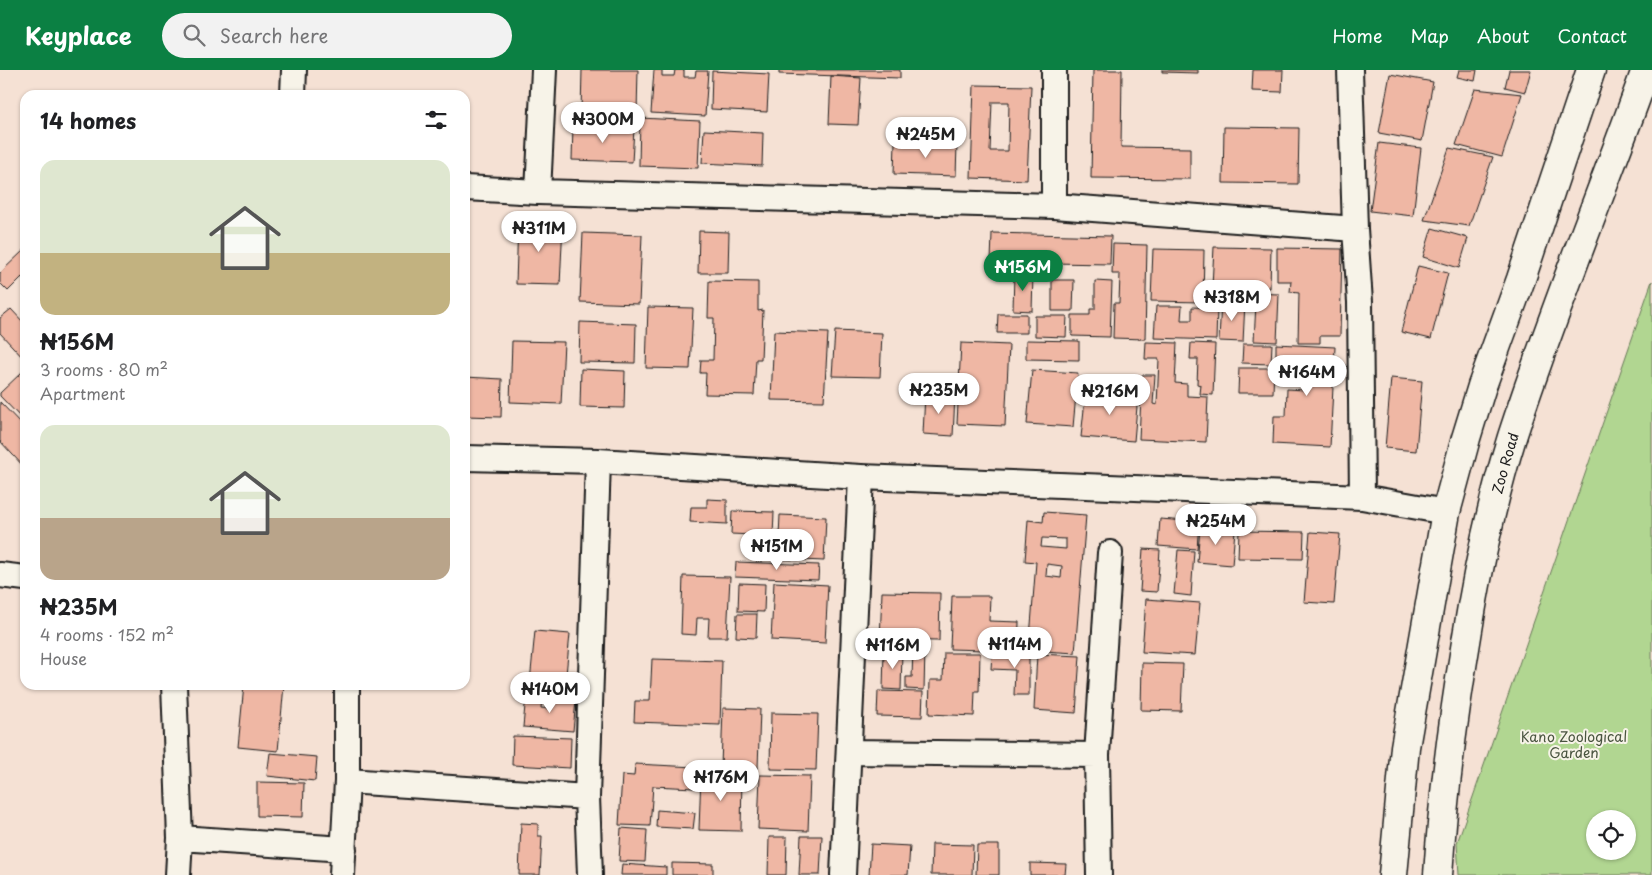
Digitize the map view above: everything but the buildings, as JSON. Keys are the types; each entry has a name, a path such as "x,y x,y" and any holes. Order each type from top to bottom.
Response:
{"main road":[{"path":"1393,875 1405,747 1446,512 1482,386 1521,279 1591,70"},
{"name":"Zoo Road","path":"1438,875 1442,811 1458,687 1473,600 1494,504 1512,438 1535,369 1646,70"}],"street":[{"path":"293,90 294,70"},
{"path":"538,192 544,70"},
{"path":"1054,70 1054,206"},
{"path":"1350,70 1360,302 1362,496"},
{"path":"470,188 538,192 1054,206 1356,229"},
{"path":"470,458 598,461 861,477 1362,496 1446,512"},
{"path":"590,875 587,797 598,461"},
{"path":"842,875 861,477"},
{"path":"1099,875 1097,755 1110,553"},
{"path":"0,575 20,577"},
{"path":"174,690 180,838 178,875"},
{"path":"342,875 348,781 347,690"},
{"path":"849,752 1097,755"},
{"path":"348,781 587,797"},
{"path":"180,838 344,849"}],"green space":[{"name":"Kano Zoological Garden","path":"1652,281 1652,875 1459,875 1457,843"}]}
